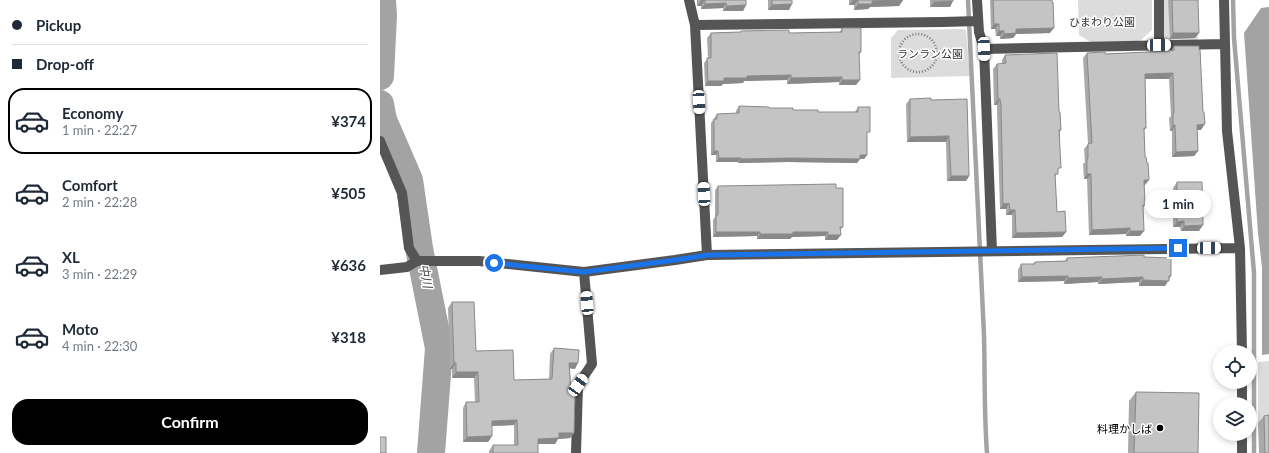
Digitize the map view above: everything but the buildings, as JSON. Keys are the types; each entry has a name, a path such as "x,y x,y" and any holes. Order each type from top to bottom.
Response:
{"street":[{"path":"689,0 695,25 708,255"},
{"path":"970,21 977,0"},
{"path":"1159,0 1159,45"},
{"path":"1224,0 1227,131 1240,248 1242,345"},
{"path":"695,25 970,21"},
{"path":"970,21 978,32 984,49 983,251"},
{"path":"984,49 1225,44"},
{"path":"380,141 402,193 409,248 417,261"},
{"path":"380,270 407,267 417,261 478,261 584,272 708,255 1240,248"},
{"path":"576,453 578,385 592,364 584,272"},
{"path":"1242,441 1242,453"}],"path":[{"path":"917,34 924,35 931,39 935,45 937,52 936,60 932,66 926,70 919,72 911,71 905,67 901,61 899,54 900,47 904,40 910,36 917,34"}],"green space":[{"name":"ひまわり公園","path":"1078,0 1152,0 1152,30 1140,41 1091,42 1079,35"},
{"path":"1164,0 1193,0 1195,18 1198,18 1198,43 1164,42"},
{"name":"ランラン公園","path":"898,30 966,30 970,76 891,78 891,38"},
{"path":"1269,361 1269,422 1258,423 1258,362"}],"shaded area":[{"path":"1269,7 1269,354 1262,355 1262,267 1258,233 1244,33 1261,8"}],"waterway":[{"name":"中川","path":"380,76 383,16 382,0"},
{"path":"968,0 984,335 987,453"},
{"path":"1233,0 1234,38 1254,273 1254,453"},
{"name":"中川","path":"380,104 383,120 409,180 419,248 439,348 431,453"}],"place":[{"name":"料理かしば","path":"1160,428"}],"route":[{"path":"494,263 584,272 708,255 1178,248"}]}
